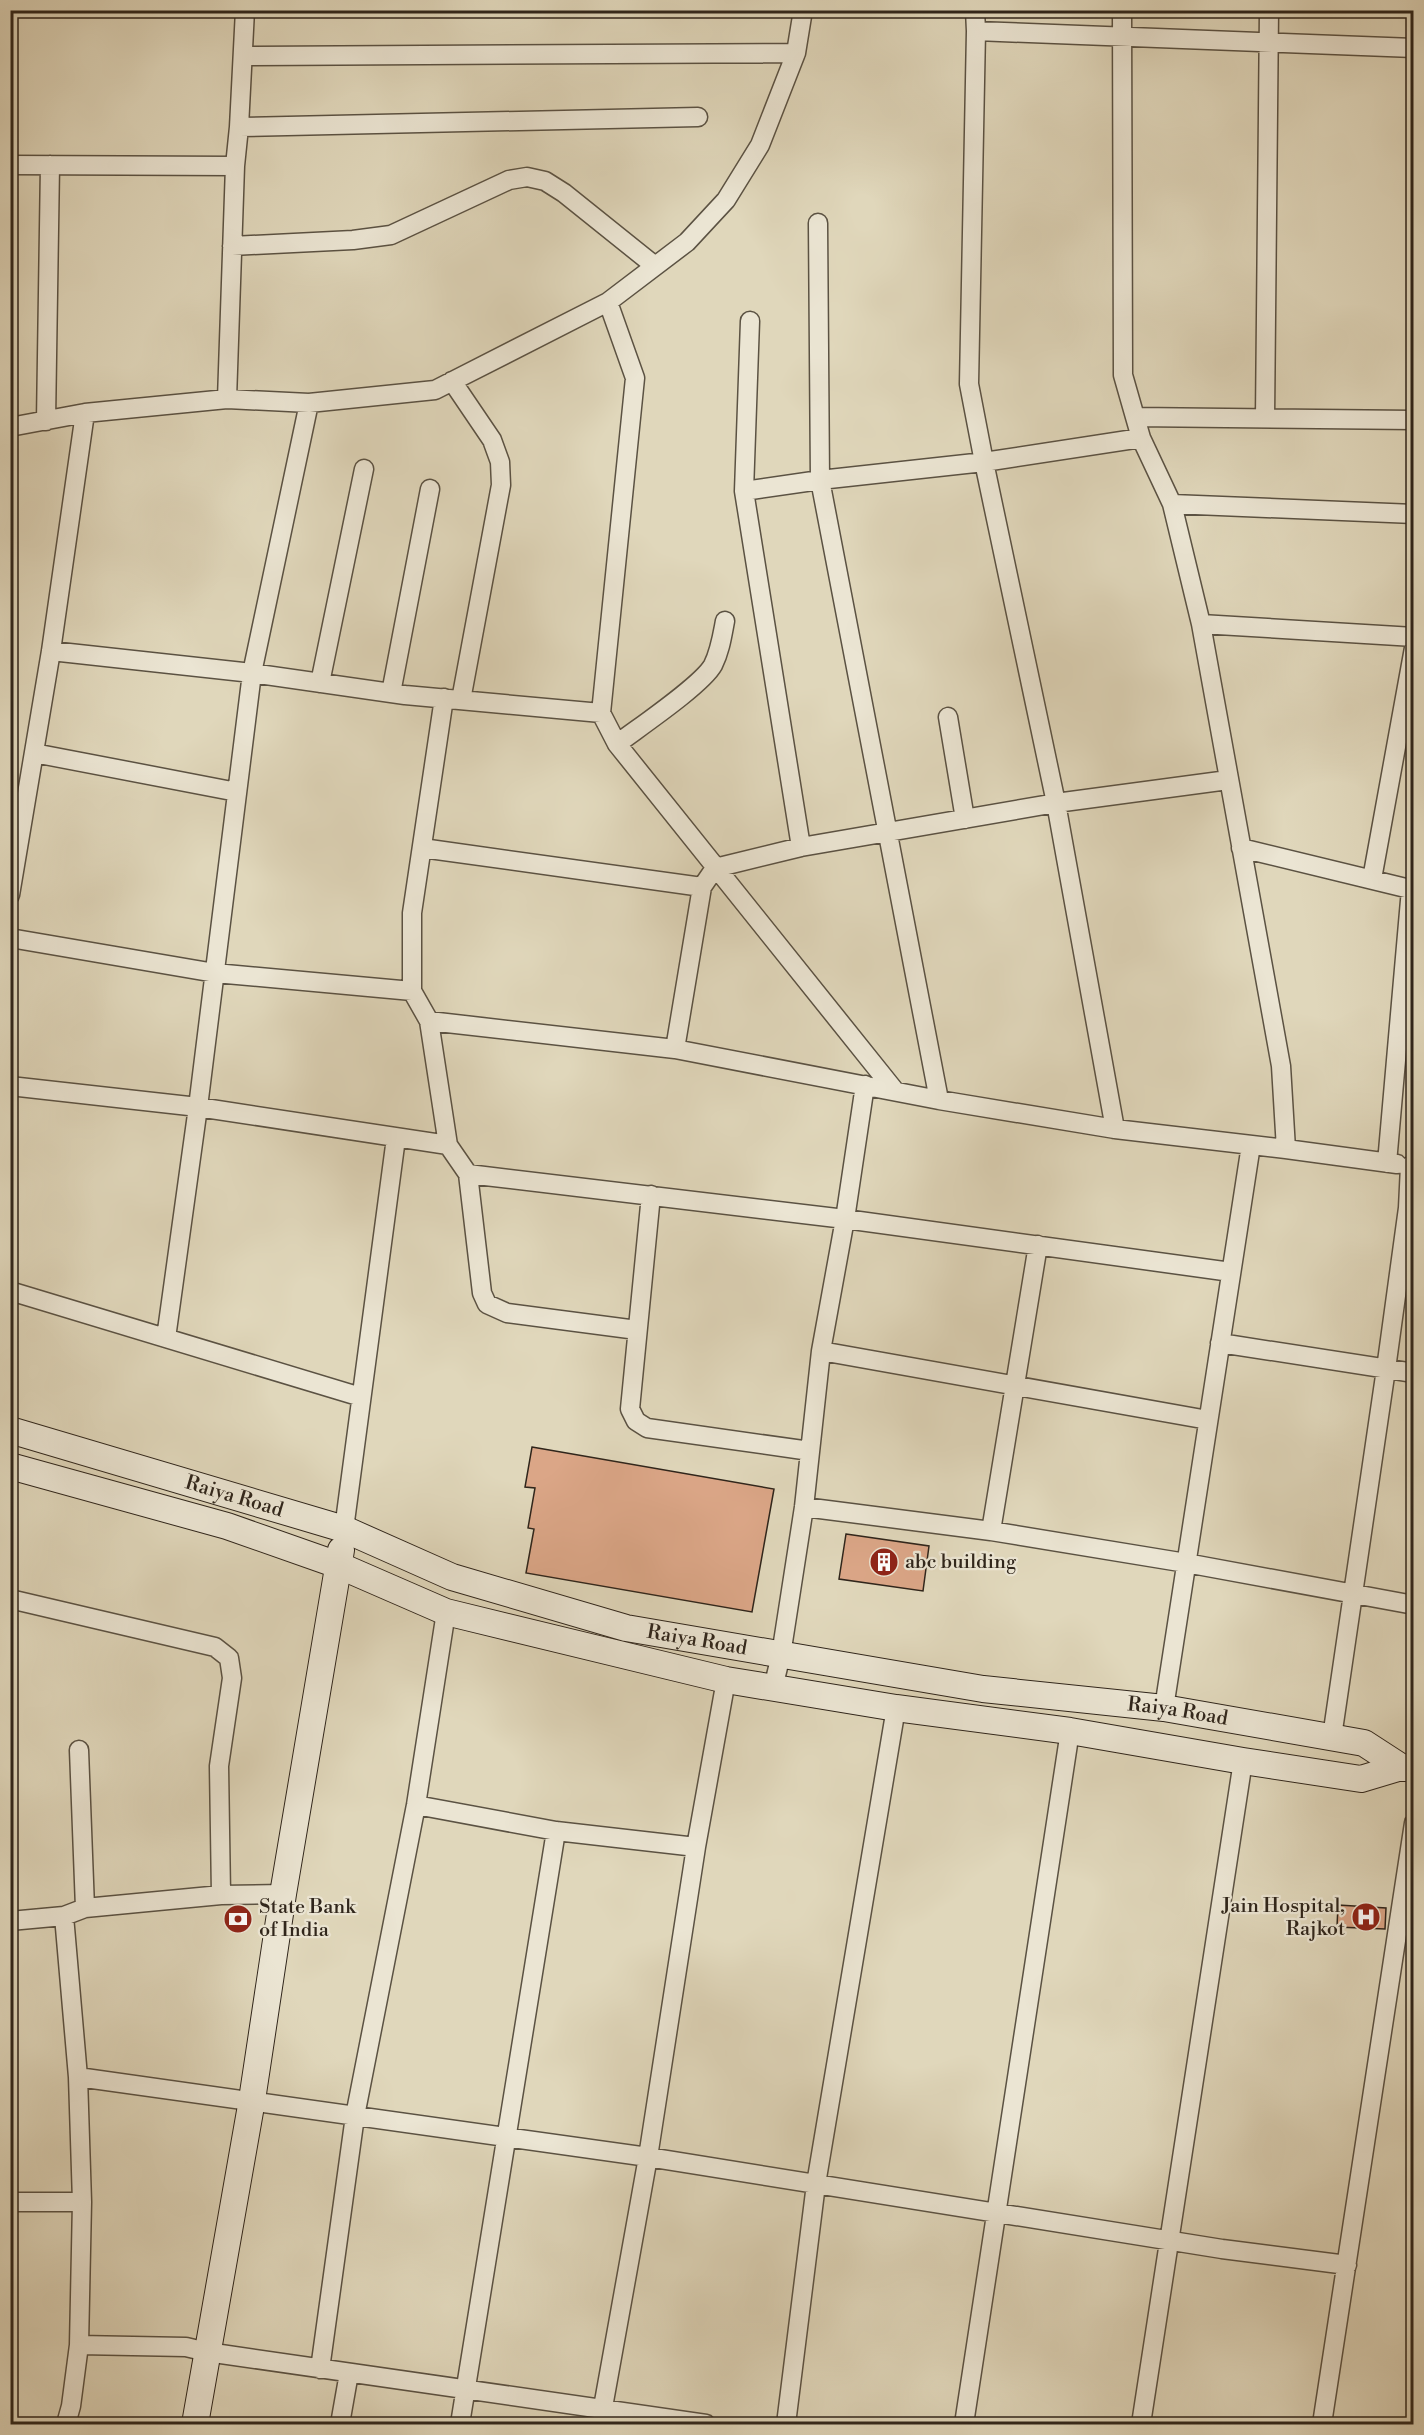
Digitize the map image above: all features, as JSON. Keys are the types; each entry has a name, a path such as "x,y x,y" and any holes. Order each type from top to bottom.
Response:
{"street":[{"path":"227,399 235,166 246,10"},
{"path":"10,427 84,414 227,399 309,403 435,390 608,302 687,242 726,200 760,146 796,53 803,10"},
{"path":"975,10 969,384 1056,803 1114,1129"},
{"path":"1122,10 1123,375 1141,438 1172,504 1201,624 1227,780 1281,1066 1286,1149"},
{"path":"1265,418 1269,10"},
{"path":"976,31 1413,48"},
{"path":"243,56 796,53"},
{"path":"239,127 698,117"},
{"path":"10,165 235,166"},
{"path":"46,421 50,165"},
{"path":"232,246 353,240 391,235 509,180 527,177 545,181 564,193 655,266"},
{"path":"818,223 820,480 939,1100"},
{"path":"608,302 635,378 601,713 616,744 895,1091"},
{"path":"750,321 744,490 801,847"},
{"path":"452,381 492,440 500,462 501,485 422,848 412,913 412,991 429,1021 448,1145 468,1174 482,1293 487,1305 507,1313 637,1330"},
{"path":"166,1338 198,1107 252,673 309,403"},
{"path":"10,895 51,651 84,414"},
{"path":"1135,417 1413,420"},
{"path":"744,490 984,462 1141,438"},
{"path":"320,683 364,469"},
{"path":"391,693 430,489"},
{"path":"1172,504 1413,514"},
{"path":"616,744 698,682 711,668 720,648 725,621"},
{"path":"1201,624 1413,637"},
{"path":"1372,879 1413,648"},
{"path":"51,651 252,673 391,693 601,713"},
{"path":"948,717 965,819"},
{"path":"34,753 237,792"},
{"path":"675,1049 702,887 716,868 801,847 1056,803 1227,780"},
{"path":"422,848 702,887"},
{"path":"1241,848 1412,889 1387,1163"},
{"path":"10,938 215,973 412,991"},
{"path":"429,1021 675,1049 939,1100 1114,1129 1412,1166 1386,1369 1332,1737"},
{"path":"773,1688 781,1655 804,1507 821,1351 845,1219 865,1085"},
{"path":"10,1086 198,1107 448,1145"},
{"path":"195,2424 252,2100 283,1893 344,1529 396,1138"},
{"path":"1164,1708 1251,1145"},
{"path":"468,1174 845,1219 1231,1272"},
{"path":"651,1195 630,1409 636,1421 647,1428 810,1452"},
{"path":"991,1531 1038,1245"},
{"path":"10,1292 361,1397"},
{"path":"1220,1343 1413,1373"},
{"path":"821,1351 1208,1420"},
{"name":"Raiya Road","path":"10,1430 344,1529 452,1577 626,1628 983,1689 1164,1708 1332,1737 1364,1743 1407,1768"},
{"name":"Raiya Road","path":"10,1466 227,1526 338,1565 446,1612 726,1680 896,1708 1070,1731 1361,1779 1407,1768"},
{"path":"804,1507 991,1531 1186,1563 1413,1605"},
{"path":"10,1599 215,1647 229,1659 232,1678 219,1766 220,1895"},
{"path":"320,2369 355,2116 416,1805 446,1612"},
{"path":"601,2417 648,2157 696,1847 726,1680"},
{"path":"786,2424 816,2184 896,1708"},
{"path":"964,2424 1070,1731"},
{"path":"79,1750 85,1908"},
{"path":"1141,2424 1243,1761"},
{"path":"416,1805 556,1832 696,1847"},
{"path":"1322,2424 1413,1823"},
{"path":"460,2424 556,1832"},
{"path":"10,1921 64,1916 85,1908 220,1895 283,1893"},
{"path":"64,1916 78,2077 82,2202 79,2345 71,2406 66,2424"},
{"path":"78,2077 648,2157 1169,2240 1347,2265"},
{"path":"10,2202 82,2202"},
{"path":"79,2345 186,2347 465,2390 601,2417 706,2424"},
{"path":"340,2424 350,2373"}],"building":[{"path":"532,1447 774,1489 752,1612 526,1573 534,1529 528,1528 535,1488 525,1487"},
{"name":"abc building","path":"846,1534 929,1546 923,1591 839,1579"},
{"path":"1338,1905 1386,1908 1385,1929 1337,1927"}],"place":[{"name":"abc building","path":"884,1562"},
{"name":"Jain Hospital, Rajkot","path":"1366,1917"},
{"name":"State Bank of India","path":"238,1919"}]}
